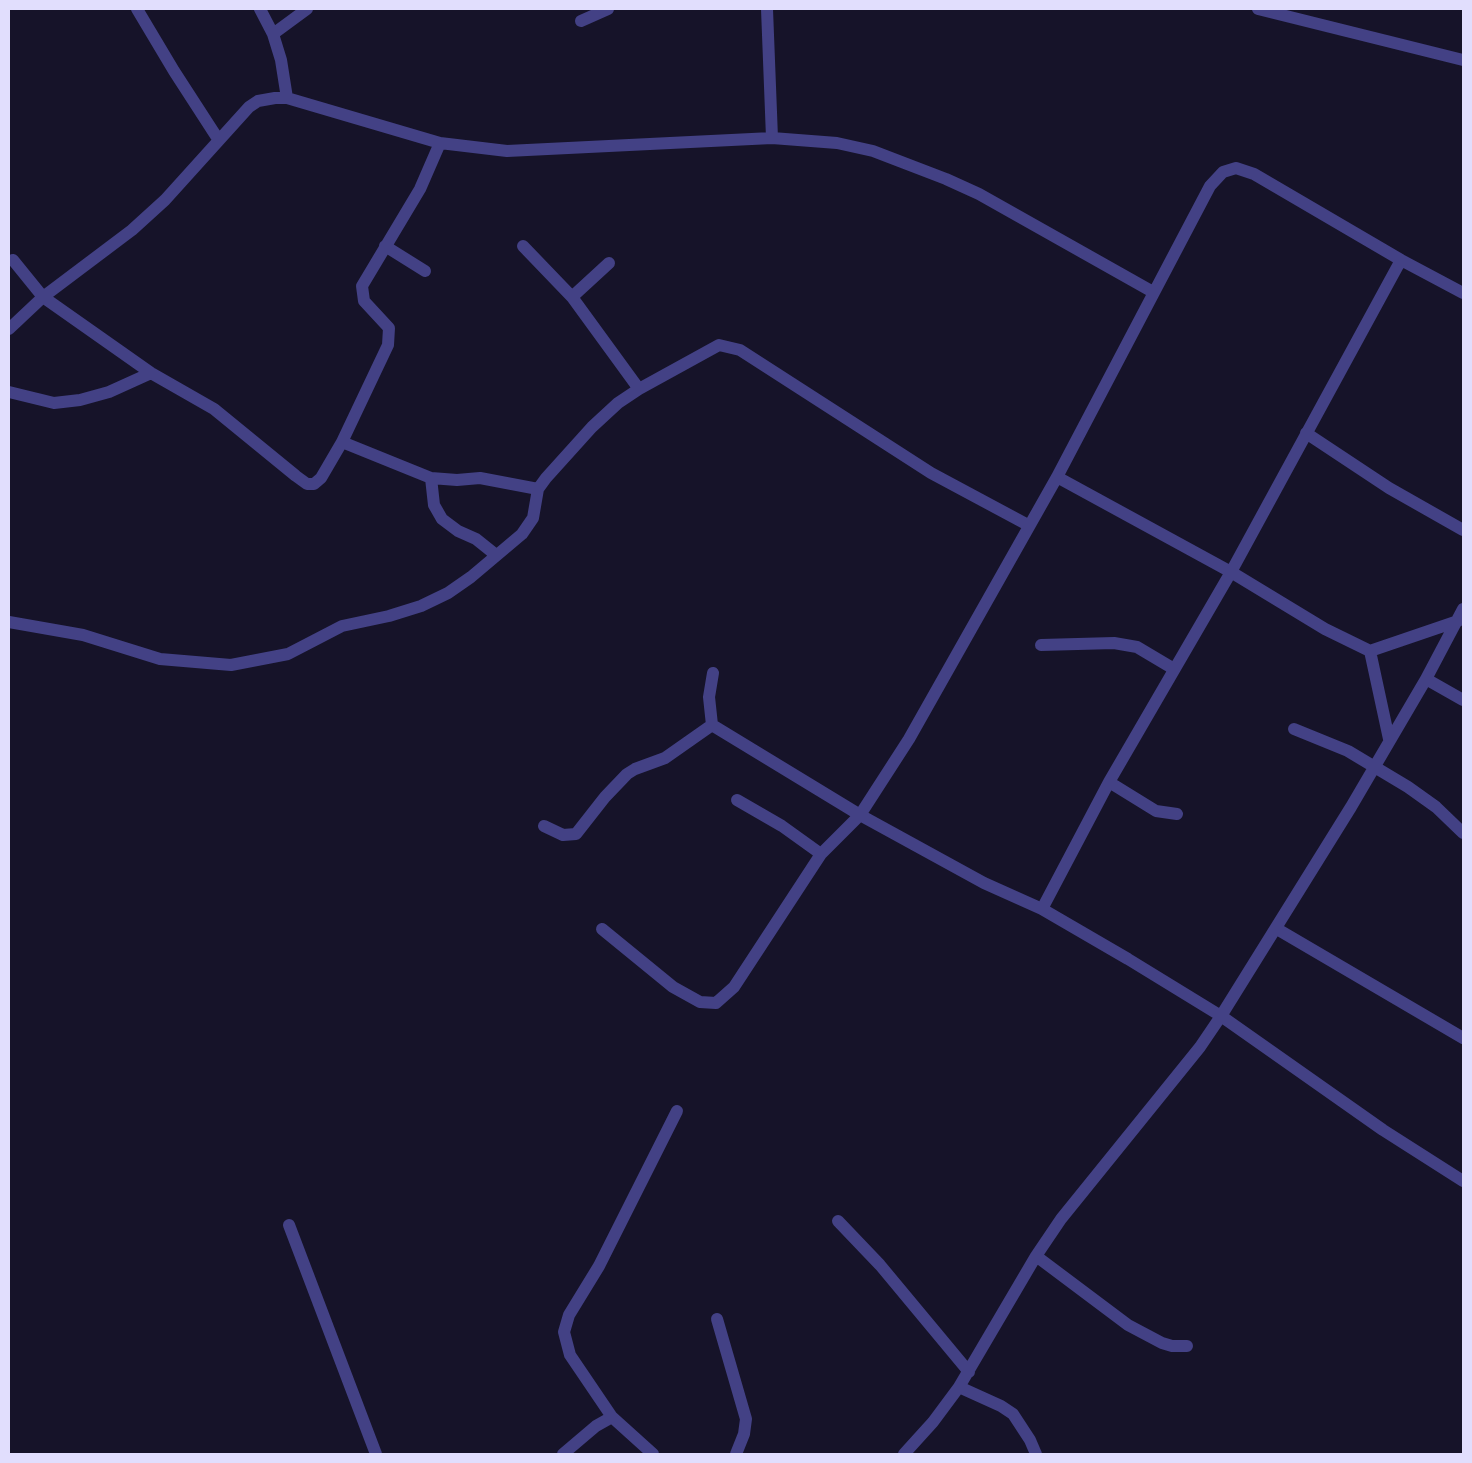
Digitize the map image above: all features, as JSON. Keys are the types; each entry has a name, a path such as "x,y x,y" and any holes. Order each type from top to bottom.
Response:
{"street":[{"path":"137,9 218,139"},
{"path":"260,9 273,34 281,60 286,98"},
{"path":"273,34 307,9"},
{"path":"581,21 608,9"},
{"path":"767,9 772,138"},
{"path":"1258,9 1463,60"},
{"path":"9,329 43,297 132,230 164,200 249,107 258,101 286,98 440,143 507,151 772,138 837,144 873,151 979,194 1153,292"},
{"path":"13,260 43,297 151,373 214,409 307,484 314,484 319,481 342,442 388,346 389,328 364,302 362,291 385,246 420,189 440,143"},
{"path":"602,929 673,987 700,1002 716,1003 734,988 821,854 860,815 909,738 1056,477 1210,186 1218,176 1229,169 1242,169 1254,174 1401,260 1463,293"},
{"path":"385,246 425,271"},
{"path":"524,246 572,297 639,389"},
{"path":"1042,909 1109,782 1231,572 1401,260"},
{"path":"572,297 609,263"},
{"path":"9,622 83,635 160,659 208,665 251,663 288,654 342,626 389,616 421,606 456,588 522,534 535,514 538,489 553,469 592,427 618,403 714,346 732,346 931,473 1028,525"},
{"path":"9,392 54,403 80,400 109,392 151,373"},
{"path":"1306,434 1390,488 1463,530"},
{"path":"342,442 431,478 457,480 480,478 538,489"},
{"path":"1056,477 1231,572 1325,629 1370,651 1460,615"},
{"path":"431,478 434,504 442,519 458,531 476,539 496,555"},
{"path":"904,1454 933,1422 959,1387 1036,1256 1086,1185 1163,1093 1221,1016 1277,930 1375,766 1426,679 1460,615"},
{"path":"1041,644 1114,643 1137,647 1174,669"},
{"path":"1370,651 1389,740"},
{"path":"712,725 709,697 713,672"},
{"path":"1426,679 1463,700"},
{"path":"712,725 860,815 984,883 1042,909 1221,1016 1383,1130 1463,1181"},
{"path":"544,826 563,835 576,834 605,797 627,774 635,769 665,758 712,725"},
{"path":"1294,729 1327,741 1375,766 1420,795 1463,833"},
{"path":"1109,782 1156,811 1177,814"},
{"path":"737,800 782,826 821,854"},
{"path":"1277,930 1463,1038"},
{"path":"653,1454 612,1417 570,1355 565,1342 565,1324 599,1266 677,1111"},
{"path":"838,1221 880,1265 969,1372"},
{"path":"289,1225 376,1454"},
{"path":"1036,1256 1128,1325 1162,1343 1172,1346 1187,1346"},
{"path":"717,1319 746,1419 744,1434 736,1454"},
{"path":"959,1387 1001,1406 1013,1414 1030,1440 1036,1454"},
{"path":"563,1454 596,1426 612,1417"}]}
